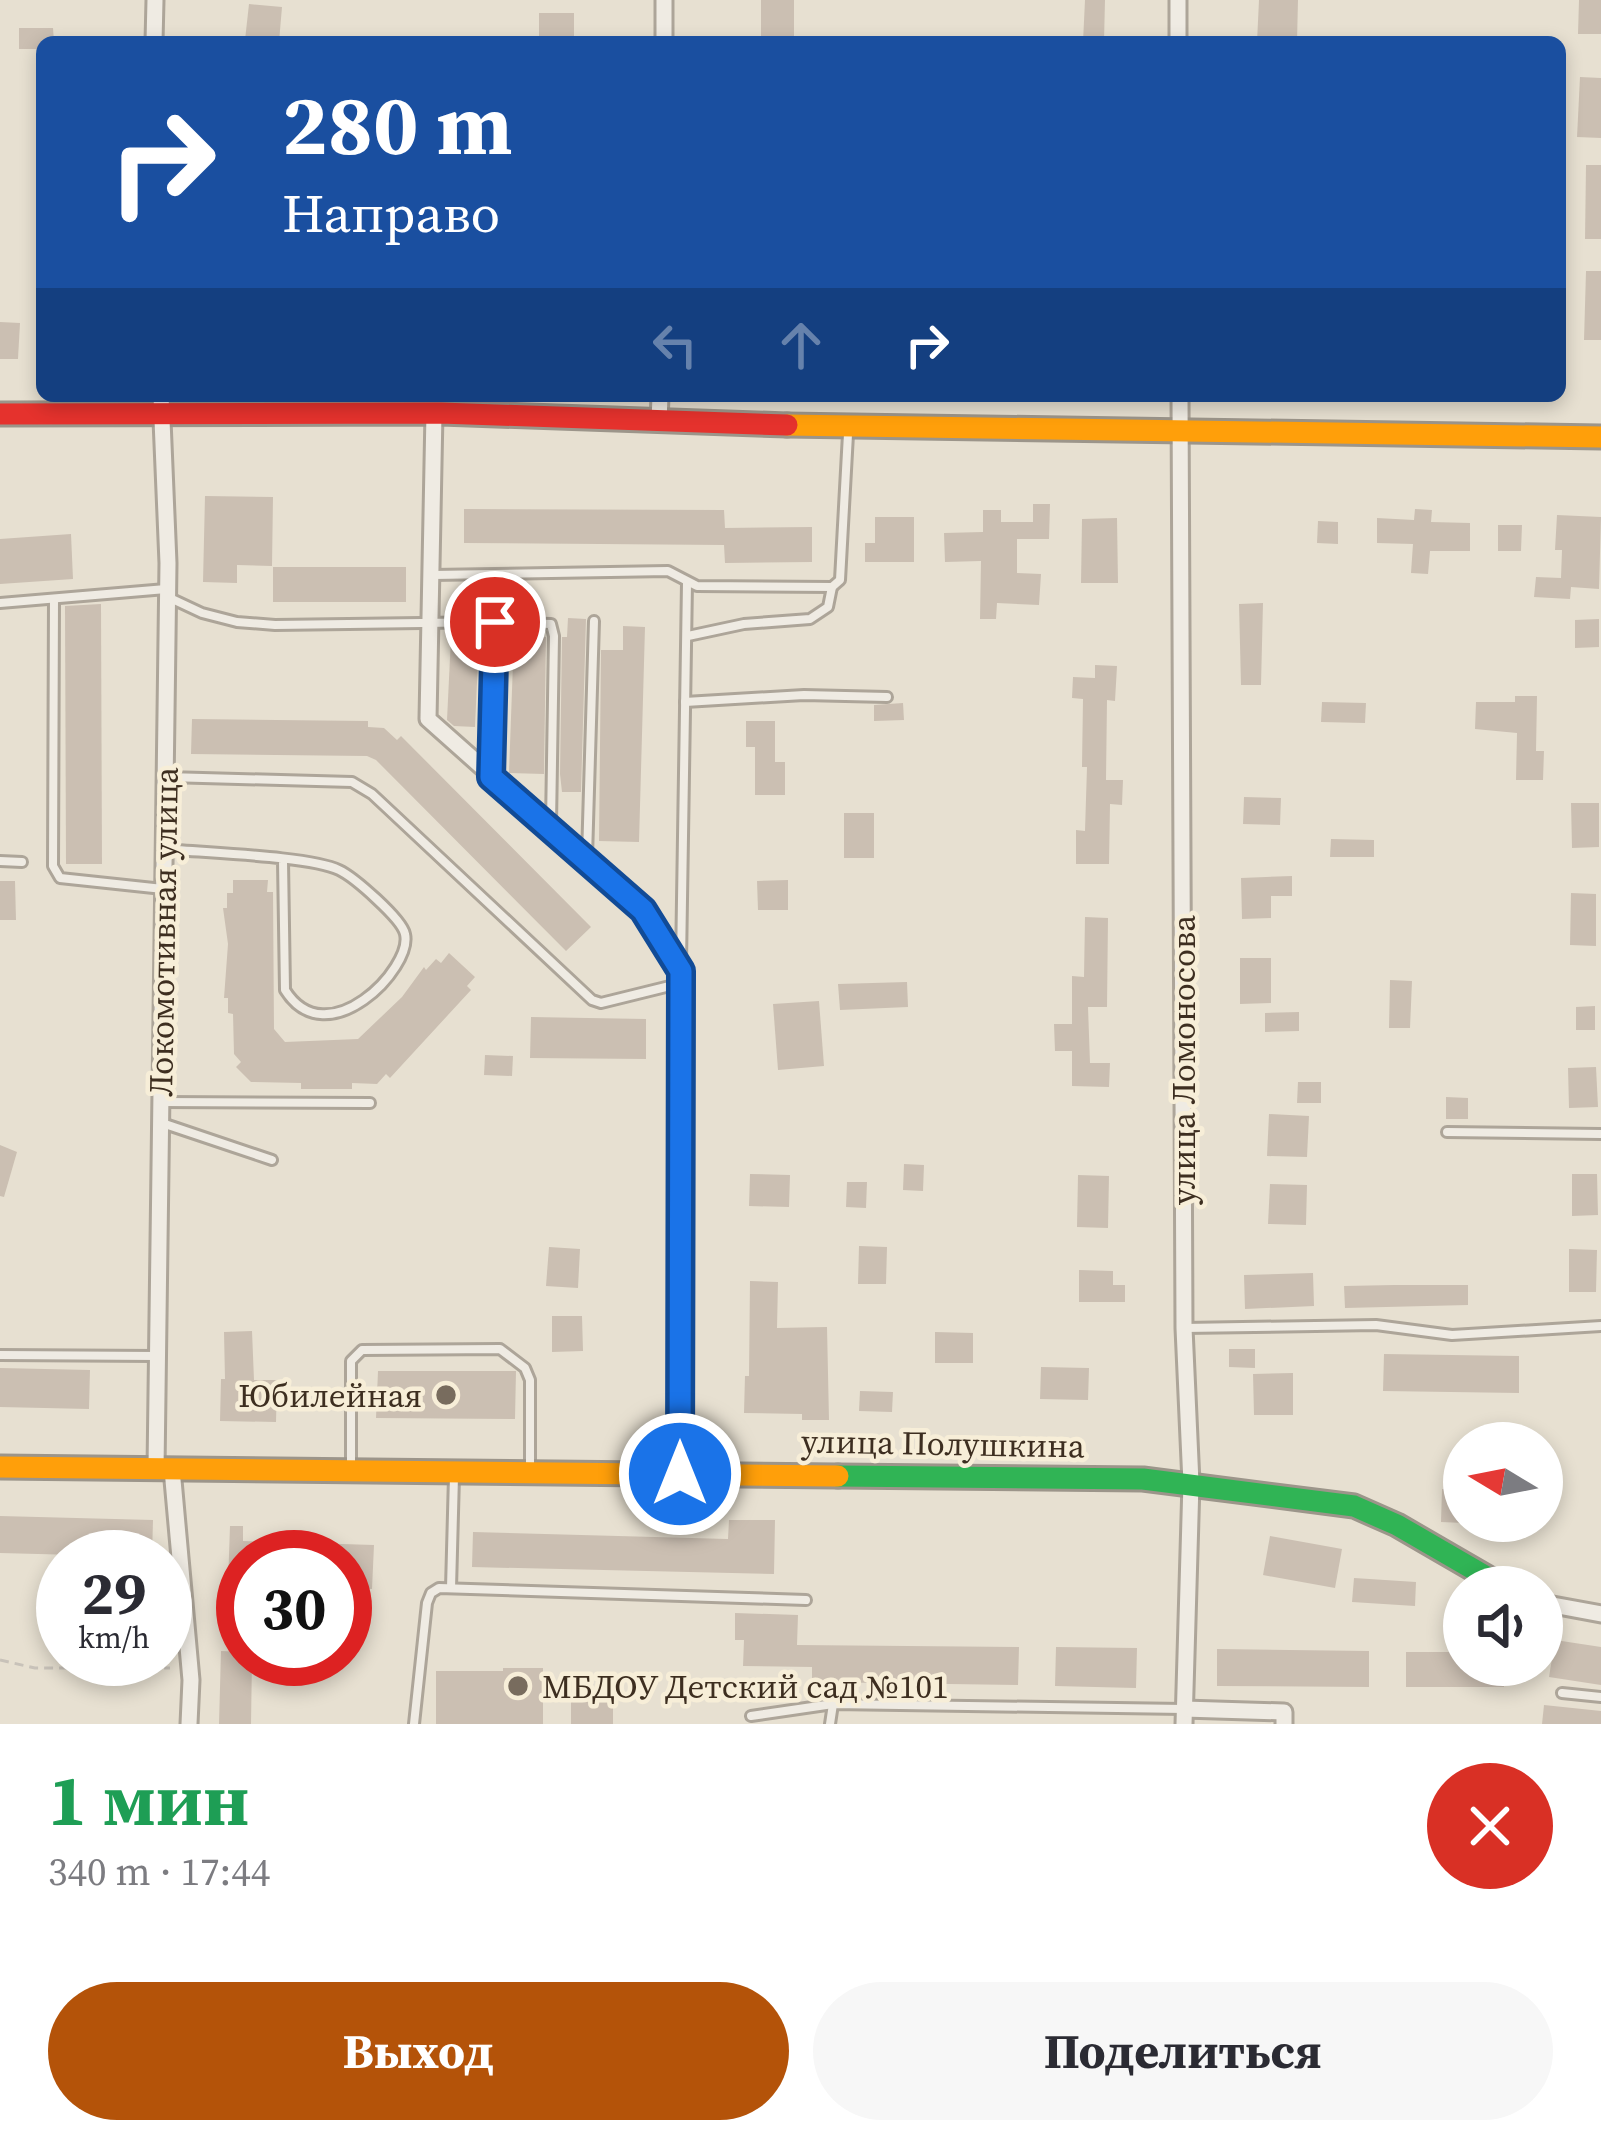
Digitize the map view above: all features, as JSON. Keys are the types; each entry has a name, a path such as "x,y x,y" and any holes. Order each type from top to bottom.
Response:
{"main road":[{"path":"0,413 162,406 848,427 1601,437"},
{"name":"улица Полушкина","path":"0,1467 1022,1475 1191,1483 1354,1506 1468,1566"}],"street":[{"path":"154,36 155,0"},
{"path":"664,0 664,36"},
{"path":"1178,0 1178,36"},
{"path":"659,422 660,402"},
{"name":"улица Ломоносова","path":"1180,402 1184,1328 1191,1483 1184,1717"},
{"name":"Локомотивная улица","path":"162,406 168,593 157,1356 172,1530"},
{"path":"434,413 428,719 643,910 681,977 680,1474"},
{"path":"1563,1607 1601,1614"},
{"name":"Локомотивная улица","path":"189,1724 190,1686"},
{"path":"1184,1717 1284,1712 1284,1724"}],"lane":[{"path":"687,636 759,622 810,620 828,608 832,587 840,580 848,427"},
{"path":"430,575 668,571 687,583 832,587"},
{"path":"166,777 352,782 372,794 592,1000 601,1003 681,977 687,583"},
{"path":"0,603 168,593 202,613 237,622 551,624 551,828"},
{"path":"54,598 52,866 60,878 164,889"},
{"path":"587,859 594,621"},
{"path":"491,777 495,622"},
{"path":"684,702 804,695 887,697"},
{"path":"164,848 283,861 341,871 399,921 406,936 404,953 385,979 345,1013 327,1017 295,1005 285,990 283,861"},
{"path":"0,861 22,862"},
{"path":"161,1102 370,1103"},
{"path":"160,1123 272,1160"},
{"path":"1447,1132 1601,1134"},
{"path":"1184,1328 1376,1325 1452,1335 1601,1326"},
{"path":"350,1472 351,1361 362,1350 500,1349 525,1368 530,1380 530,1472"},
{"path":"0,1354 157,1356"},
{"path":"451,1588 454,1472"},
{"path":"414,1724 431,1593 451,1588 806,1600"},
{"path":"1562,1693 1601,1696"},
{"path":"830,1724 833,1704"},
{"path":"751,1716 833,1704 1184,1717"}],"path":[{"path":"0,1660 36,1668"}],"building":[{"path":"761,0 794,0 794,36 761,36"},
{"path":"1085,0 1105,0 1104,36 1083,36"},
{"path":"1259,0 1298,0 1297,36 1257,36"},
{"path":"1579,0 1601,0 1601,34 1578,34"},
{"path":"249,4 282,7 280,36 245,36"},
{"path":"539,13 574,13 574,36 539,36"},
{"path":"19,28 53,28 54,36 36,36 36,49 19,49"},
{"path":"1580,77 1601,78 1601,138 1577,137"},
{"path":"1586,165 1601,165 1601,239 1585,239"},
{"path":"1586,271 1601,271 1601,340 1584,340"},
{"path":"0,322 20,323 18,359 0,359"},
{"path":"205,496 273,497 272,566 237,565 237,583 203,582"},
{"path":"1033,504 1050,504 1049,539 1017,539 1017,573 1041,574 1039,605 997,603 996,619 980,619 981,561 945,562 944,533 983,532 983,510 1001,510 1001,522 1033,522"},
{"path":"464,509 724,510 725,528 812,527 812,562 725,563 724,545 464,543"},
{"path":"1415,509 1432,510 1431,522 1470,523 1470,551 1430,551 1428,574 1411,573 1413,544 1377,543 1377,518 1414,520"},
{"path":"1557,515 1601,517 1599,589 1571,587 1570,599 1534,597 1536,577 1561,578 1562,550 1555,550"},
{"path":"875,517 914,517 914,562 865,562 865,543 875,543"},
{"path":"1117,518 1118,583 1081,583 1082,519"},
{"path":"1318,521 1338,522 1338,544 1317,543"},
{"path":"1498,525 1522,525 1521,551 1498,551"},
{"path":"71,534 73,579 0,584 0,539"},
{"path":"273,567 406,567 406,602 273,602"},
{"path":"1263,603 1261,685 1241,685 1239,604"},
{"path":"101,604 102,864 66,864 65,606"},
{"path":"568,618 586,619 581,792 562,792 560,774 562,637 567,637"},
{"path":"1599,619 1599,647 1575,648 1575,620"},
{"path":"623,626 645,627 639,842 599,841 601,650 623,650"},
{"path":"514,635 546,637 544,774 509,773"},
{"path":"451,637 479,638 475,727 454,726 447,720"},
{"path":"1095,665 1117,666 1115,701 1107,700 1106,780 1123,780 1122,805 1110,804 1109,864 1076,864 1076,830 1085,831 1087,767 1082,767 1083,699 1072,698 1073,677 1095,678"},
{"path":"1515,696 1537,696 1536,751 1544,751 1543,780 1516,780 1517,733 1475,729 1476,702 1515,702"},
{"path":"1322,702 1366,703 1365,723 1321,722"},
{"path":"903,703 904,720 874,721 874,705"},
{"path":"192,719 368,721 368,727 384,728 397,740 401,736 591,927 566,951 376,760 367,756 191,754"},
{"path":"746,721 775,721 775,762 785,762 785,795 755,795 755,747 746,747"},
{"path":"1244,797 1281,798 1280,825 1243,824"},
{"path":"1571,803 1599,803 1599,847 1572,848"},
{"path":"844,813 874,813 874,858 844,858"},
{"path":"1331,839 1374,840 1374,857 1330,857"},
{"path":"1292,876 1292,896 1271,896 1271,918 1242,919 1241,878"},
{"path":"233,880 268,880 267,892 273,892 274,1029 285,1042 358,1039 402,997 424,967 426,970 436,959 441,963 449,953 475,977 467,986 471,990 390,1078 386,1074 377,1084 301,1089 301,1083 251,1082 236,1067 241,1062 234,1054 233,1014 228,1013 228,998 224,998 228,944 223,908 227,908 227,893 233,893"},
{"path":"788,880 788,910 758,910 757,881"},
{"path":"0,881 15,881 16,920 0,920"},
{"path":"1571,893 1596,894 1596,946 1570,945"},
{"path":"1085,917 1108,918 1107,1007 1088,1007 1090,1063 1110,1063 1109,1087 1072,1086 1072,1051 1055,1051 1054,1024 1072,1024 1072,976 1084,977"},
{"path":"1240,958 1271,958 1271,1003 1240,1004"},
{"path":"1390,980 1412,981 1410,1028 1389,1028"},
{"path":"907,982 908,1007 840,1010 838,984"},
{"path":"819,1001 824,1066 778,1070 773,1004"},
{"path":"1595,1006 1595,1030 1576,1030 1576,1007"},
{"path":"1299,1012 1299,1031 1265,1032 1265,1013"},
{"path":"531,1017 646,1019 646,1059 530,1058"},
{"path":"485,1055 513,1056 512,1076 484,1075"},
{"path":"1596,1067 1598,1107 1569,1108 1568,1068"},
{"path":"1298,1082 1321,1082 1321,1103 1297,1103"},
{"path":"1446,1097 1468,1098 1468,1119 1446,1119"},
{"path":"1269,1114 1309,1116 1307,1157 1267,1156"},
{"path":"0,1145 17,1152 4,1197 0,1196"},
{"path":"904,1164 924,1165 923,1191 903,1190"},
{"path":"750,1174 790,1175 789,1207 749,1206"},
{"path":"1572,1174 1597,1174 1598,1215 1572,1216"},
{"path":"1078,1175 1109,1176 1108,1228 1077,1227"},
{"path":"847,1182 867,1182 866,1208 846,1207"},
{"path":"1270,1184 1307,1185 1306,1225 1268,1224"},
{"path":"859,1246 887,1247 886,1284 858,1284"},
{"path":"549,1247 580,1249 578,1288 546,1286"},
{"path":"1569,1249 1597,1250 1596,1292 1569,1292"},
{"path":"1079,1270 1113,1271 1113,1285 1125,1285 1125,1302 1079,1302"},
{"path":"1313,1273 1314,1306 1245,1309 1244,1275"},
{"path":"750,1281 778,1282 777,1328 827,1327 829,1420 802,1420 802,1414 744,1413"},
{"path":"1468,1285 1468,1305 1345,1308 1344,1286"},
{"path":"552,1316 582,1316 583,1351 552,1352"},
{"path":"252,1331 254,1380 277,1380 276,1422 220,1421 224,1332"},
{"path":"935,1332 973,1333 973,1363 935,1363"},
{"path":"1229,1349 1255,1349 1255,1368 1229,1367"},
{"path":"1384,1354 1519,1356 1519,1393 1383,1391"},
{"path":"1041,1367 1089,1368 1088,1400 1040,1399"},
{"path":"0,1368 90,1370 89,1409 0,1407"},
{"name":"Юбилейная","path":"378,1371 516,1371 515,1419 376,1418"},
{"path":"1293,1373 1293,1415 1254,1415 1253,1374"},
{"path":"860,1391 893,1392 892,1412 859,1411"},
{"path":"0,1516 153,1520 153,1530 36,1530 36,1554 0,1553"},
{"path":"729,1520 775,1520 774,1574 472,1567 473,1532 728,1539"},
{"path":"1270,1536 1342,1549 1335,1588 1263,1575"},
{"path":"1354,1578 1416,1582 1415,1606 1352,1602"},
{"path":"735,1613 798,1615 797,1645 1019,1647 1018,1685 812,1682 812,1667 743,1666 744,1640 735,1640"},
{"path":"1563,1641 1601,1647 1601,1685 1563,1679"},
{"path":"1056,1647 1137,1648 1136,1688 1055,1686"},
{"path":"1217,1649 1369,1651 1369,1687 1217,1686"},
{"path":"1406,1652 1443,1652 1443,1686 1504,1686 1504,1687 1406,1687"},
{"path":"543,1668 543,1724 436,1724 436,1671"},
{"path":"220,1686 252,1686 251,1724 219,1724"},
{"path":"571,1701 613,1701 613,1724 571,1724"},
{"path":"1544,1705 1601,1711 1601,1724 1542,1724"}],"traffic: fast":[{"path":"838,1476 1143,1479 1354,1506 1468,1566"}],"traffic: slow":[{"path":"787,425 1601,437"},
{"path":"0,1467 838,1476"}],"traffic: jam":[{"path":"0,414 441,413 787,425"}],"place":[{"name":"Юбилейная","path":"446,1395"},
{"name":"МБДОУ Детский сад №101","path":"518,1686"}],"route":[{"path":"495,622 491,777 643,910 681,971 680,1474"}]}
